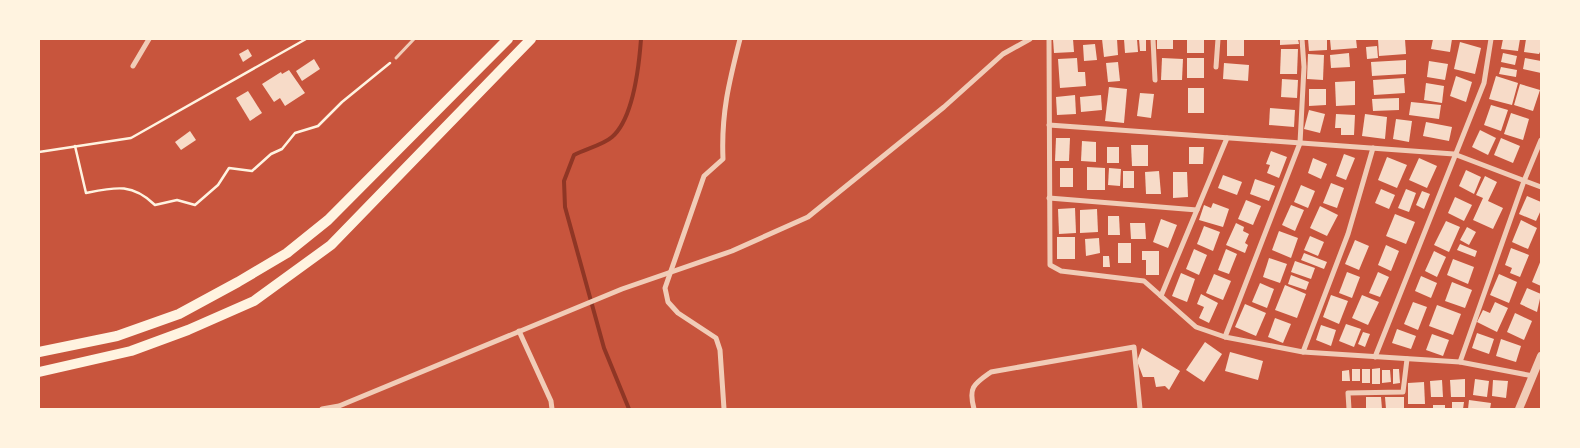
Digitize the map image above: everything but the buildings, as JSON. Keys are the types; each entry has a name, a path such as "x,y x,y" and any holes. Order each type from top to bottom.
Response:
{"main road":[{"path":"39,352 117,336 179,314 287,253 328,220 508,39"},
{"path":"39,372 131,351 188,330 254,301 331,246 531,39"}],"street":[{"path":"133,66 149,39"},
{"path":"724,409 720,350 716,338 678,313 668,302 665,288 704,176 723,159 722,127 724,103 740,39"},
{"path":"322,409 339,406 622,290 732,252 808,217 944,107 1003,54 1030,39"},
{"path":"1049,39 1050,265 1061,271 1144,281 1196,327 1225,336 1303,352 1460,362 1541,379"},
{"path":"1153,39 1155,80"},
{"path":"1216,67 1218,39"},
{"path":"1225,336 1300,143 1304,67 1302,39"},
{"path":"1375,357 1454,154 1484,83 1491,39"},
{"path":"1049,125 1454,154 1541,187"},
{"path":"1161,296 1227,138"},
{"path":"1460,362 1524,181 1541,140"},
{"path":"1303,352 1348,234 1373,148"},
{"path":"1049,198 1197,210"},
{"path":"519,331 551,401 552,409"},
{"path":"974,409 970,396 974,383 991,372 1134,347 1140,409"},
{"path":"1519,409 1541,356"},
{"path":"1349,409 1348,393 1403,392 1407,359"}],"lane":[{"path":"396,58 414,39"}],"path":[{"path":"39,152 130,138 306,39"},
{"path":"75,146 86,193 118,186 143,193 155,205 177,200 195,205 218,185 228,168 252,171 271,154 282,149 295,134 318,126 342,102 396,58"}],"waterway":[{"path":"629,409 604,348 565,207 564,181 574,155 608,140 626,117 634,91 641,39"}]}
